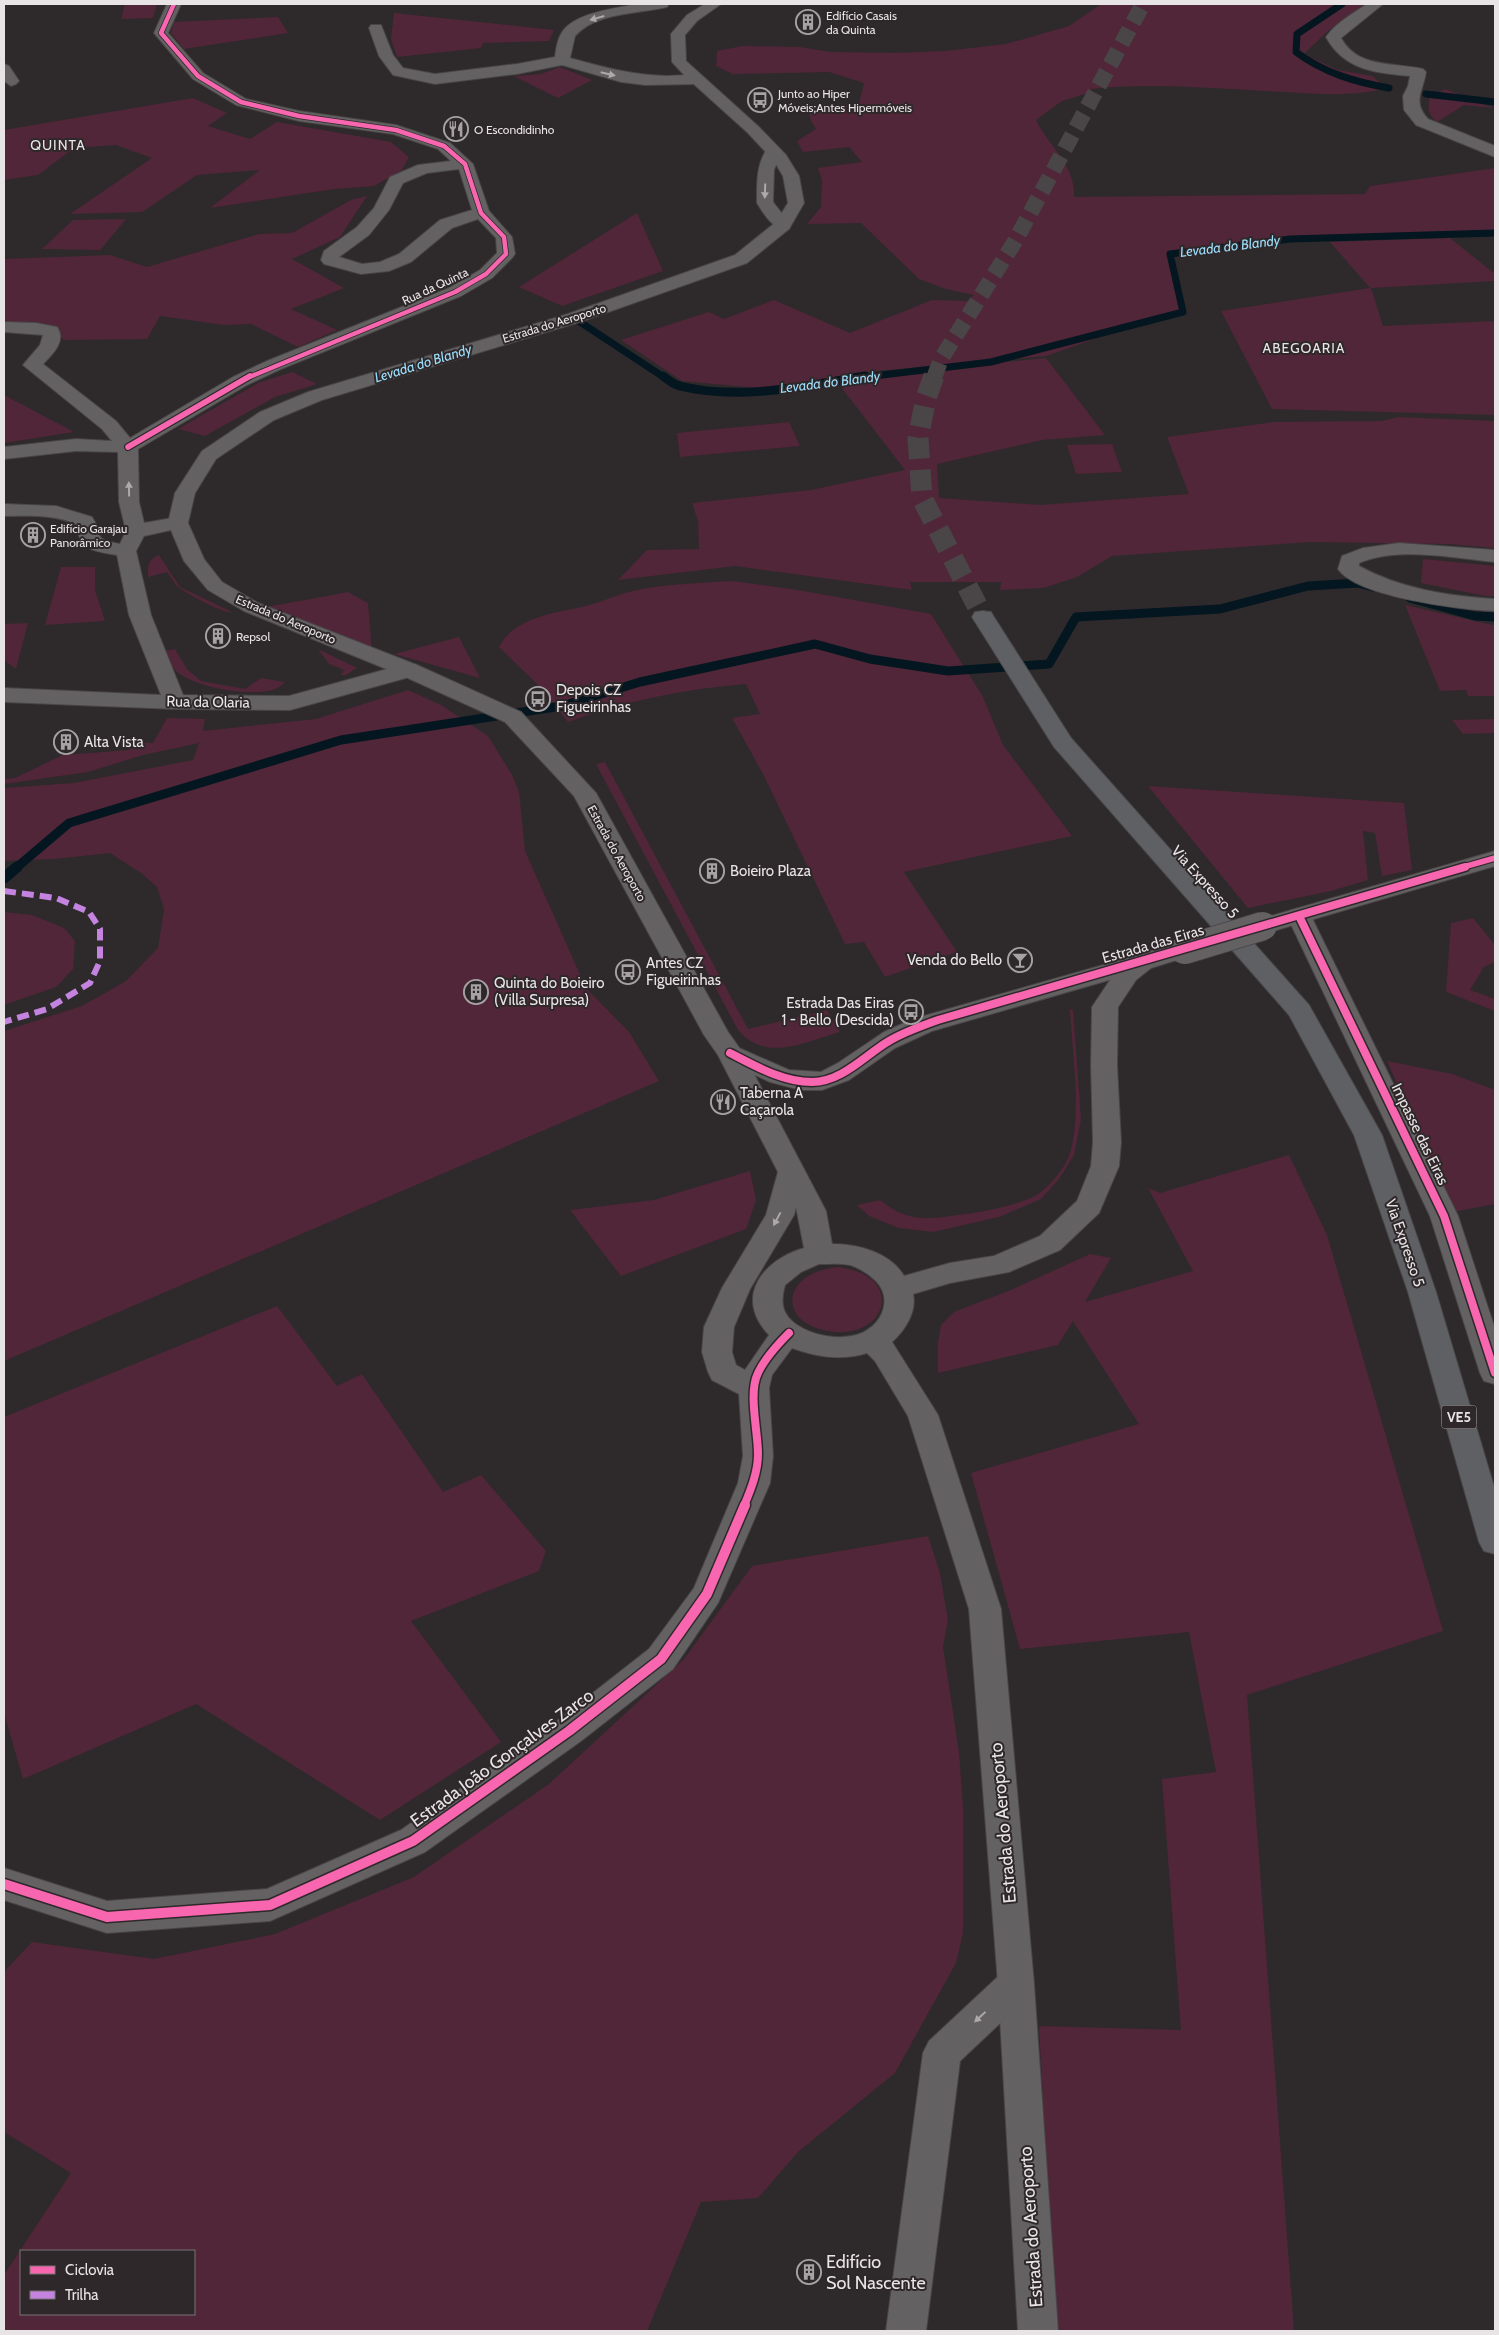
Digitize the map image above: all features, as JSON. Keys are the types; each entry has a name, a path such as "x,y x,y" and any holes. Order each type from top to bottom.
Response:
{"main road":[{"name":"Via Expresso 5","path":"983,617 1062,742 1300,1011 1368,1135 1422,1292 1495,1542"}],"street":[{"path":"174,4 161,33 198,76 241,102 298,116 396,130 444,146 465,164"},
{"path":"562,60 568,33 578,25 594,18 662,4"},
{"name":"Estrada do Aeroporto","path":"714,4 692,18 678,34 679,62 696,80 767,143 791,174 796,203 783,224 741,259 710,272 574,318 316,396 266,416 208,455 185,493 178,523 194,562 214,586 251,607 408,670 513,717 584,793 717,1035 730,1053 812,1211 819,1254"},
{"path":"1376,4 1344,26 1334,37 1336,46 1351,58 1363,63 1418,72 1412,96 1412,110 1422,122 1495,152"},
{"path":"376,28 386,56 398,72 435,79 517,69 562,60 621,77 645,80 696,80"},
{"path":"773,152 766,170 765,203 783,224"},
{"path":"465,164 424,168 396,180 381,210 363,231 330,255 330,260 361,269 383,268 405,258 446,224 481,213"},
{"name":"Rua da Quinta","path":"128,447 240,381 274,365 455,292 486,274 506,254 504,238 481,213 465,164"},
{"path":"4,327 36,328 51,331 52,343 32,365 109,425 128,447 129,502 136,531 126,551 140,615 175,702"},
{"path":"4,453 76,445 128,447"},
{"path":"4,510 57,512 74,515 85,521 88,537 96,545 126,551"},
{"path":"136,531 178,523"},
{"path":"1495,556 1379,550 1360,553 1348,560 1348,569 1378,584 1439,599 1495,605"},
{"name":"Rua da Olaria","path":"4,695 175,702 290,703 408,670"},
{"name":"Estrada das Eiras","path":"730,1053 769,1074 813,1082 828,1079 850,1069 879,1046 906,1031 938,1020 1495,858"},
{"name":"Impasse das Eiras","path":"1299,916 1444,1216 1495,1373"},
{"name":"Estrada das Eiras","path":"898,1288 950,1274 999,1265 1050,1243 1089,1206 1105,1166 1107,1142 1104,1065 1105,1007 1127,974 1142,962"},
{"path":"754,1388 723,1372 717,1352 720,1327 736,1288 780,1215 792,1172"},
{"path":"819,1254 838,1254 860,1258 879,1266 898,1288 901,1302 891,1326 872,1341 850,1347 826,1346 788,1333 778,1327 769,1313 767,1298 771,1283 782,1270 797,1260 819,1254"},
{"name":"Estrada João Gonçalves Zarco","path":"4,1884 107,1917 270,1904 413,1841 569,1731 660,1658 706,1594 754,1483 758,1456 754,1388 758,1373 788,1333"},
{"name":"Estrada do Aeroporto","path":"872,1341 885,1353 923,1415 985,1609 1016,1984 1038,2331"},
{"path":"906,2331 942,2053 1016,1984"}],"shaded area":[{"path":"125,4 157,4 153,18 121,19"},
{"path":"1101,4 1366,4 1328,31 1304,54 1338,70 1372,76 1387,88 1362,93 1336,94 1164,86 1091,89 1091,92 1062,101 1036,120 1071,175 1074,197 1365,194 1370,186 1495,168 1495,233 1290,239 1170,254 1183,312 1123,329 1046,356 875,371 758,388 682,381 621,340 709,312 724,319 774,300 850,333 932,300 967,301 974,295 946,289 919,279 861,223 807,224 821,207 822,180 818,168 862,162 849,147 803,152 797,141 816,129 809,113 827,108 859,104 864,83 829,72 733,74 716,66 717,51 742,46 799,47 831,52 896,53 945,51 1006,44 1069,26"},
{"path":"394,13 554,30 549,41 483,43 481,48 397,57 391,39"},
{"path":"278,17 288,33 184,49 171,33 174,22"},
{"path":"560,67 592,80 558,98 514,76 541,74"},
{"path":"1445,89 1493,108 1464,105 1437,122 1429,111 1430,97"},
{"path":"193,98 227,113 208,126 250,139 277,122 391,142 409,157 402,170 374,186 334,189 210,208 260,170 197,175 142,212 70,214 152,158 116,145 74,148 38,175 4,180 4,130"},
{"path":"367,196 340,237 292,259 344,288 291,309 337,330 298,347 251,324 224,325 160,316 147,339 64,340 44,323 4,323 4,259 110,255 147,267 259,234 292,233 351,200"},
{"path":"637,213 663,271 562,306 519,287"},
{"path":"126,219 100,250 42,249 73,220"},
{"path":"1450,238 1495,274 1495,281 1371,288 1383,326 1495,321 1495,415 1272,409 1221,311 1370,288 1330,242"},
{"path":"1046,358 1105,435 1042,440 937,464 939,498 1040,505 1189,494 1167,437 1274,422 1382,421 1398,417 1495,421 1495,548 1448,544 1310,542 1112,556 1077,577 1043,588 1000,590 1001,582 910,582 912,590 735,566 618,580 647,550 699,549 698,521 692,503 811,490 905,470 838,383 880,374"},
{"path":"292,372 317,384 275,397 205,436 178,429 258,383"},
{"path":"4,395 74,432 4,443"},
{"path":"789,422 800,446 680,457 677,433"},
{"path":"1112,444 1122,472 1076,474 1067,445"},
{"path":"159,555 180,587 232,612 220,610 186,592 176,585 167,572 148,577 149,564 152,559"},
{"path":"1423,559 1495,566 1495,596 1485,596 1421,583"},
{"path":"61,567 95,567 95,590 105,621 45,625"},
{"path":"732,581 798,590 931,614 983,697 1003,745 1072,836 904,872 957,952 885,977 864,942 845,944 764,776 732,718 760,714 746,684 700,689 656,697 611,708 568,722 543,690 499,647 516,628 541,616 593,604 644,589 682,584"},
{"path":"348,592 368,603 372,651 256,609"},
{"path":"1405,605 1492,625 1495,624 1495,696 1468,696 1466,690 1440,691"},
{"path":"28,623 16,669 4,660 4,624"},
{"path":"459,637 480,678 394,654"},
{"path":"175,649 187,669 201,681 245,689 261,678 285,682 277,688 264,692 231,691 198,683 185,677 173,667 165,651"},
{"path":"318,649 357,668 346,675 341,675 344,670 329,664"},
{"path":"408,690 441,705 488,736 512,775 519,792 525,851 586,988 629,1032 659,1081 4,1361 4,1031 82,1006 126,981 158,948 164,909 157,887 141,873 110,853 54,859 4,861 4,788 74,783 193,760 199,743 143,755 88,772 4,784 4,779 15,778 63,755 130,750 131,742 153,743 167,718 205,719 203,731 316,719"},
{"path":"1495,719 1495,733 1463,734 1452,720"},
{"path":"605,762 748,1029 827,1010 840,1032 799,1044 773,1048 761,1046 749,1040 738,1030 596,764"},
{"path":"1148,786 1404,803 1412,870 1382,876 1375,833 1363,831 1368,880 1331,891 1248,908"},
{"path":"4,912 32,915 64,928 75,941 73,969 56,987 4,1005"},
{"path":"1473,918 1495,945 1495,962 1484,967 1470,990 1495,999 1495,1011 1446,992 1451,923"},
{"path":"1070,1009 1073,1010 1081,1119 1074,1155 1059,1179 1041,1199 999,1217 933,1232 899,1228 869,1216 857,1205 880,1200 891,1208 910,1216 920,1218 941,1217 1013,1204 1031,1198 1048,1186 1065,1164 1074,1137 1076,1101"},
{"path":"1387,1061 1452,1074 1495,1090 1495,1204 1453,1212"},
{"path":"1289,1155 1327,1235 1443,1631 1247,1695 1294,2331 1055,2331 1039,2026 1181,2030 1162,1779 1216,1772 1189,1632 1020,1649 971,1473 1139,1424 1073,1321 1058,1345 938,1373 938,1342 941,1325 954,1312 1011,1290 1090,1254 1111,1258 1085,1302 1193,1271 1148,1188 1160,1193"},
{"path":"750,1171 756,1200 746,1229 621,1276 570,1210 654,1200"},
{"path":"839,1267 861,1273 875,1283 881,1295 881,1307 875,1318 864,1327 848,1332 828,1331 811,1326 799,1318 793,1308 793,1297 797,1287 806,1277 820,1271"},
{"path":"277,1306 337,1386 362,1374 443,1492 481,1475 546,1551 539,1571 411,1621 501,1742 380,1820 196,1704 23,1779 4,1713 4,1417"},
{"path":"928,1536 940,1573 948,1620 943,1647 959,1752 963,1806 963,1933 956,1963 895,2073 798,2152 758,2198 701,2202 647,2331 4,2331 4,2275 20,2251 20,2315 195,2315 195,2250 20,2250 71,2173 4,2132 4,1972 32,1942 154,1959 275,1934 414,1877 549,1784 684,1659 752,1566"}],"waterway":[{"path":"1342,4 1297,34 1296,52 1318,66 1340,76 1389,88"},
{"path":"1426,94 1495,102"},
{"name":"Levada do Blandy","path":"857,378 991,362 1183,312 1170,254 1290,239 1495,233"},
{"name":"Levada do Blandy","path":"567,320 574,318 665,378"},
{"name":"Levada do Blandy","path":"663,376 678,385 726,392 796,388 865,376"},
{"path":"16,868 69,823 341,740 562,706 640,682 815,644 870,659 948,671 1049,664 1076,617 1220,609 1308,586 1358,583 1373,587"},
{"path":"1410,598 1475,616 1495,617"},
{"path":"4,878 17,867"}],"tunnel":[{"path":"934,378 941,359 1014,243 1143,4"},
{"path":"934,376 926,398 918,438 922,498 983,617"}],"marked path":[{"path":"4,891 56,898 89,912 100,929 100,961 90,983 47,1009 4,1022"}],"cycle path":[{"path":"128,447 240,381 274,365 455,292 486,274 506,254 504,237 481,213 465,164 444,146 396,130 299,116 241,102 198,76 161,33 174,4"},
{"path":"730,1053 759,1068 780,1076 801,1081 822,1081 840,1074 893,1038 938,1020 1495,858"},
{"path":"1299,916 1444,1216 1495,1373"},
{"path":"4,1884 107,1917 270,1905 413,1841 569,1731 661,1659 707,1594 754,1483 758,1456 754,1388 758,1373 778,1344 789,1333"}],"place":[{"name":"Edifício Casais da Quinta","path":"808,22"},
{"name":"Junto ao Hiper Móveis;Antes Hipermóveis","path":"760,100"},
{"name":"O Escondidinho","path":"456,129"},
{"name":"Edifício Garajau Panorâmico","path":"33,535"},
{"name":"Repsol","path":"218,636"},
{"name":"Depois CZ Figueirinhas","path":"538,699"},
{"name":"Alta Vista","path":"66,742"},
{"name":"Boieiro Plaza","path":"712,871"},
{"name":"Venda do Bello","path":"1020,960"},
{"name":"Antes CZ Figueirinhas","path":"628,972"},
{"name":"Quinta do Boieiro (Villa Surpresa)","path":"476,992"},
{"name":"Estrada Das Eiras 1 - Bello (Descida)","path":"911,1012"},
{"name":"Taberna A Caçarola","path":"723,1102"},
{"name":"Edifício Sol Nascente","path":"809,2272"}],"district":[{"name":"QUINTA","path":"58,145"},
{"name":"ABEGOARIA","path":"1304,348"}]}
